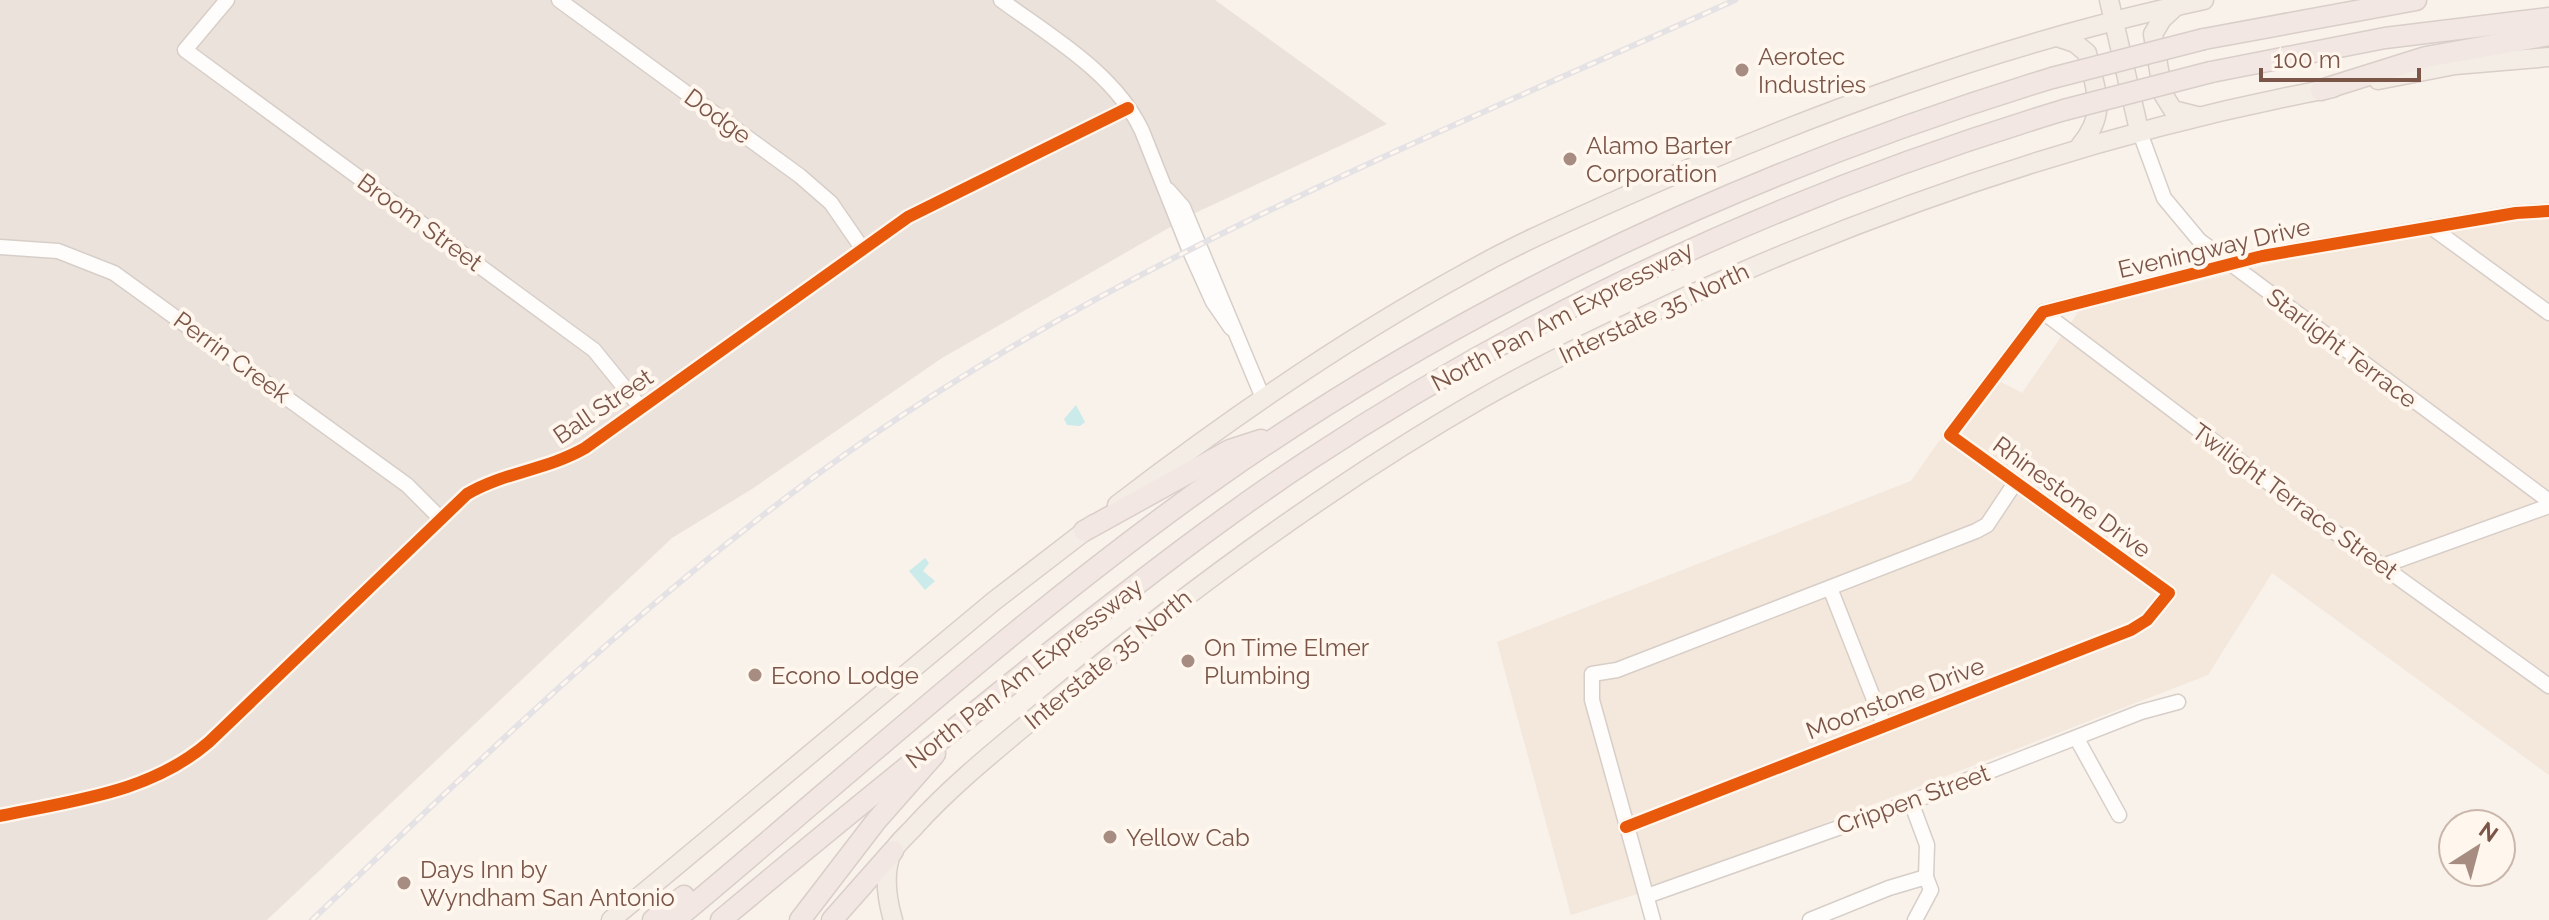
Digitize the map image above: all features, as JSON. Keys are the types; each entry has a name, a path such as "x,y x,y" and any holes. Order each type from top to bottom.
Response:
{"highway":[{"name":"North Pan Am Expressway","path":"675,920 1068,591 1177,507 1284,432 1468,320 1653,226 1828,153 2052,78 2204,39 2416,0"},
{"name":"North Pan Am Expressway","path":"721,920 954,728 1164,563 1254,498 1417,392 1619,281 1776,210 1959,142 2064,110 2211,72 2385,38 2549,18"},
{"path":"2321,90 2426,57 2549,35"},
{"path":"1084,531 1230,450 1284,432"},
{"path":"800,920 954,728"},
{"path":"653,920 867,760"},
{"path":"832,920 893,851"}],"main road":[{"path":"2109,0 2139,130"},
{"path":"611,920 994,601 1084,531 1263,398 1424,296 1567,220 1819,113 2057,37 2204,0"},
{"path":"2177,6 2162,19 2153,34 2163,94 2173,110 2201,117"},
{"path":"2057,37 2081,47 2087,53 2090,67 2099,115 2080,146"},
{"name":"Interstate 35 North","path":"893,851 981,763 1157,618 1374,467 1479,400 1582,345 1774,257 1937,193 2080,146 2321,90 2455,65 2549,57"},
{"path":"893,851 886,884 893,920"}],"street":[{"name":"Broom Street","path":"227,0 185,50 594,350 641,408"},
{"name":"Dodge","path":"559,0 817,190 862,248"},
{"path":"1001,0 1088,65 1128,108 1213,302 1231,328 1263,398"},
{"name":"Ball Street","path":"0,816 122,790 177,767 209,742 440,518 477,487 559,462 641,408 908,217 1128,108"},
{"name":"Starlight Terrace","path":"2139,130 2164,198 2199,240 2549,503"},
{"name":"Eveningway Drive","path":"2043,312 2229,264 2431,227 2549,211"},
{"path":"2431,227 2549,313"},
{"name":"Perrin Creek","path":"0,247 58,251 114,273 407,485 440,518"},
{"name":"Rhinestone Drive","path":"2043,312 1950,435 2169,593"},
{"name":"Twilight Terrace Street","path":"2043,312 2267,482 2549,686"},
{"path":"1653,920 1592,700 1592,674 1617,670 1987,525 2015,483"},
{"path":"2385,565 2549,503"},
{"path":"1830,588 1884,725"},
{"name":"Moonstone Drive","path":"1626,827 2131,630 2147,620 2169,593"},
{"name":"Crippen Street","path":"1647,896 1911,802 2141,712 2178,702"},
{"path":"2077,739 2119,815"},
{"path":"1911,802 1927,845 1926,877 1931,890 1915,920"},
{"path":"1810,920 1889,888 1926,877"}],"shaded area":[{"path":"0,0 1215,0 1387,124 1193,214 942,358 752,489 672,538 267,920 0,920"},
{"path":"2549,218 2549,775 2272,573 2208,675 1656,888 1571,915 1497,642 1911,481 1939,441 2001,382 2022,393 2079,311 2283,261 2476,224"}],"water":[{"path":"1076,405 1085,422 1080,426 1067,425 1064,419"},
{"path":"925,558 929,563 923,571 935,581 925,590 909,571"}],"railway":[{"path":"312,920 513,729 651,607 795,491 870,437 972,371 1076,310 1292,199 1735,0"}],"cycle path":[{"path":"0,816 110,792 162,773 186,759 209,742 467,494 585,448 908,217 1128,108"},
{"path":"1626,827 2131,630 2147,620 2169,593 1950,435 2043,312 2262,256 2516,213 2549,211"}],"place":[{"name":"Aerotec Industries","path":"1742,70"},
{"name":"Alamo Barter Corporation","path":"1570,159"},
{"name":"On Time Elmer Plumbing","path":"1188,661"},
{"name":"Econo Lodge","path":"755,675"},
{"name":"Yellow Cab","path":"1110,837"},
{"name":"Days Inn by Wyndham San Antonio","path":"404,883"}]}
